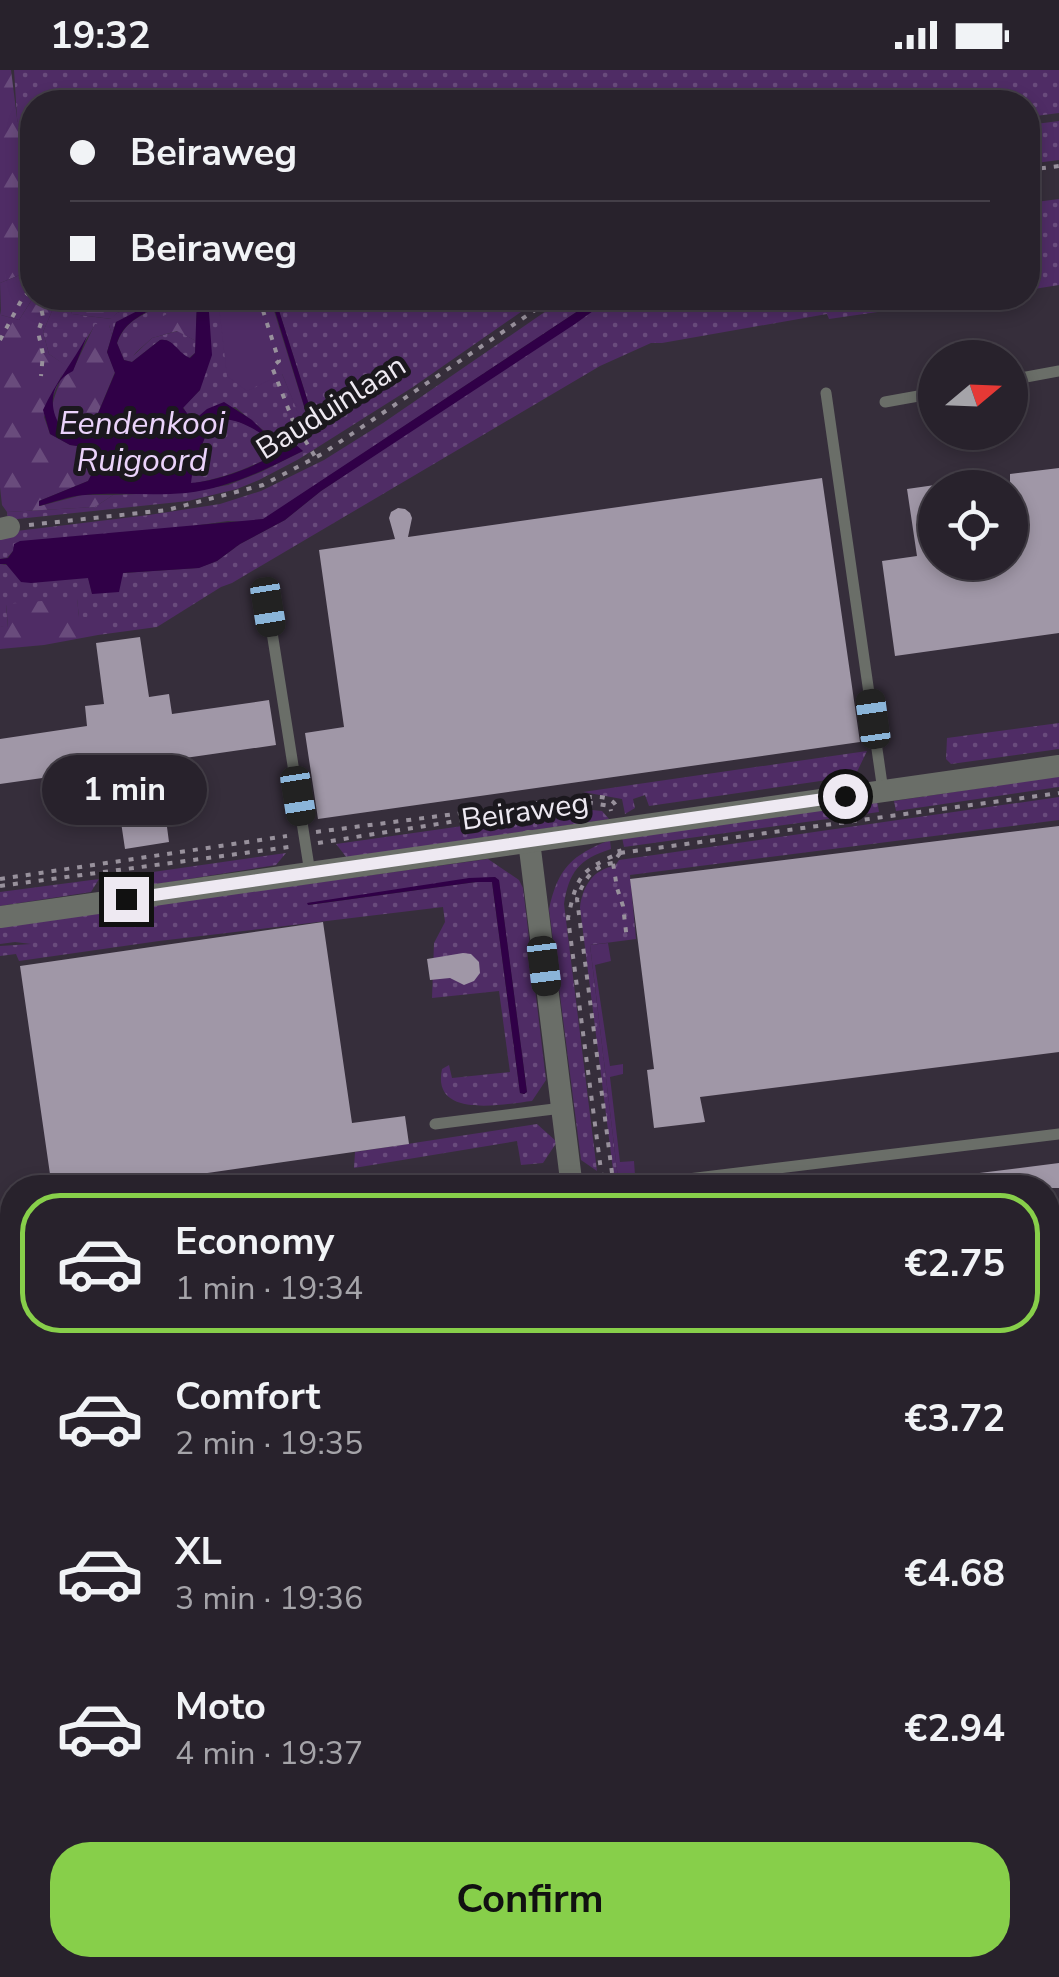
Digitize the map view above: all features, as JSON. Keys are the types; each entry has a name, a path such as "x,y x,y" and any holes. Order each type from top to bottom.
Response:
{"street":[{"name":"Beiraweg","path":"0,918 1059,766"},
{"path":"530,841 570,1175"}],"lane":[{"path":"1028,377 1059,371"},
{"path":"826,394 883,791"},
{"path":"885,402 918,396"},
{"path":"268,607 310,872"},
{"path":"435,1124 562,1108"},
{"path":"721,1175 1059,1134"}],"path":[{"path":"0,340 20,304"},
{"path":"41,310 38,332 42,376"},
{"path":"263,310 279,361 272,367 292,420 316,458"},
{"name":"Bauduinlaan","path":"5,528 167,510 263,485 316,458 535,310"},
{"name":"Beiraweg","path":"620,853 1059,793"},
{"path":"0,886 584,802 610,806 620,853 591,866 575,885 568,918 601,1175"},
{"path":"612,1175 577,899 590,873 603,865 613,863 624,906 627,940"}],"green space":[{"path":"0,70 11,70 20,132 20,275 0,283"},
{"path":"14,70 1059,70 1059,113 1040,115 1040,90 20,90 20,132"},
{"path":"1059,121 1059,160 1040,162 1040,123"},
{"path":"1059,199 1059,285 1040,288 1040,201"},
{"path":"20,275 20,310 25,310 19,320 1,315 0,283"},
{"path":"0,310 1,315 19,320 25,310 52,310 43,332 49,354 73,370 95,324 109,325 112,335 107,352 115,372 91,430 63,430 57,421 53,402 62,374 44,417 50,434 70,445 84,447 95,468 88,481 39,501 40,506 82,495 113,495 95,507 7,512 2,505"},
{"path":"71,310 72,314 111,319 126,310 164,310 167,314 133,356 152,338 178,331 196,341 195,353 189,358 168,341 160,340 132,362 124,360 117,343 119,337 129,324 148,312 116,322 112,335 109,325 95,325 69,368 49,354 43,332 52,311"},
{"path":"71,310 126,310 112,319 72,314"},
{"path":"164,310 197,310 196,341 177,331 152,338 132,356 125,348 133,336 167,314"},
{"path":"207,310 228,310 282,374 309,436 320,431 279,310 524,310 299,459 237,489 188,501 8,520 7,512 95,507 113,495 189,492 228,485 303,451 294,444 244,469 190,484 212,420 235,421 270,439 235,407 192,422 183,407 200,390"},
{"path":"219,310 274,310 312,432 308,437 282,374 247,391 227,376"},
{"path":"548,310 579,310 264,519 13,551 0,559 0,533 220,504 261,491 324,460"},
{"path":"591,310 892,310 829,319 827,314 651,343 600,366 157,627 98,635 97,617 79,617 77,599 6,605 8,628 0,626 0,564 88,577 92,593 123,573 198,568 217,561 285,520 321,491"},
{"path":"77,598 79,617 98,617 98,635 0,649 0,626 8,627 6,604"},
{"path":"1059,723 1059,749 951,764 946,759 947,738"},
{"path":"867,751 855,776 649,806 645,795 633,799 635,808 625,814 622,799 583,792"},
{"path":"1059,776 1059,787 896,811 894,801"},
{"path":"1059,797 1059,820 630,875 636,939 590,945 618,1175 614,1175 580,908 586,886 595,875 619,860"},
{"path":"877,800 879,812 624,847 622,837"},
{"path":"582,809 602,811 609,819 347,858 336,844"},
{"path":"610,840 611,849 577,868 564,904 597,1171 581,1160 549,909 557,883 569,865 586,851"},
{"path":"286,853 276,865 151,885 139,874"},
{"path":"488,859 519,880 523,888 546,1080 532,1101 489,1106 459,1102 448,1096 442,1085 442,1069 449,1065 452,1078 510,1072 499,991 432,998 434,943 445,922 443,907 19,961 16,954 0,956 0,946 31,944 0,944 0,926","holes":["495,877 499,881 527,1092 524,1094 520,1093 492,882 308,903"]},
{"path":"99,879 91,892 0,906 0,892"},
{"path":"608,943 611,961 595,965 610,1066 623,1064 623,1074 610,1077 620,1162 634,1161 635,1175 618,1175 590,945"},
{"path":"537,1124 557,1142 543,1163 521,1165 517,1141 354,1168 355,1152"}],"water":[{"name":"Eendenkooi Ruigoord","path":"139,310 148,310 119,337 117,343 124,360 132,362 160,340 169,341 190,358 195,353 197,310 209,310 212,355 200,390 183,408 193,421 224,402 252,420 273,441 236,421 212,420 193,467 191,483 244,469 295,444 303,451 246,477 202,491 85,495 39,506 39,501 88,481 95,468 84,447 70,445 50,434 43,410 53,391 87,336 73,371 59,382 53,398 63,430 77,433 91,430 115,373 107,352 116,322"},
{"path":"275,310 279,310 316,427 321,432 312,432"},
{"path":"579,310 594,310 321,491 285,520 217,561 199,568 123,573 119,592 92,594 88,578 21,582 6,564 0,564 0,559 8,558 14,544 20,541 263,519"},
{"path":"495,877 499,880 527,1092 524,1094 520,1093 492,882 307,903"}],"building":[{"path":"1059,468 1059,633 895,656 882,561 917,556 907,489 918,487 918,580 1028,580 1028,472"},
{"path":"822,478 860,742 318,819 305,733 344,727 319,550 395,539 389,518 398,508 405,509 412,518 408,537"},
{"path":"140,637 149,697 169,694 172,714 269,700 276,745 178,759 181,779 161,782 169,842 125,849 113,768 0,784 0,739 87,726 85,706 104,704 96,643"},
{"path":"1059,826 1059,1052 700,1097 705,1122 654,1128 647,1070 654,1069 630,879"},
{"path":"323,922 352,1123 405,1116 409,1144 193,1175 50,1175 20,966"},
{"path":"471,954 479,962 480,973 474,981 464,985 450,978 430,980 427,959"},
{"path":"1059,1163 1059,1175 963,1175"}],"route":[{"path":"126,899 845,796"}]}
